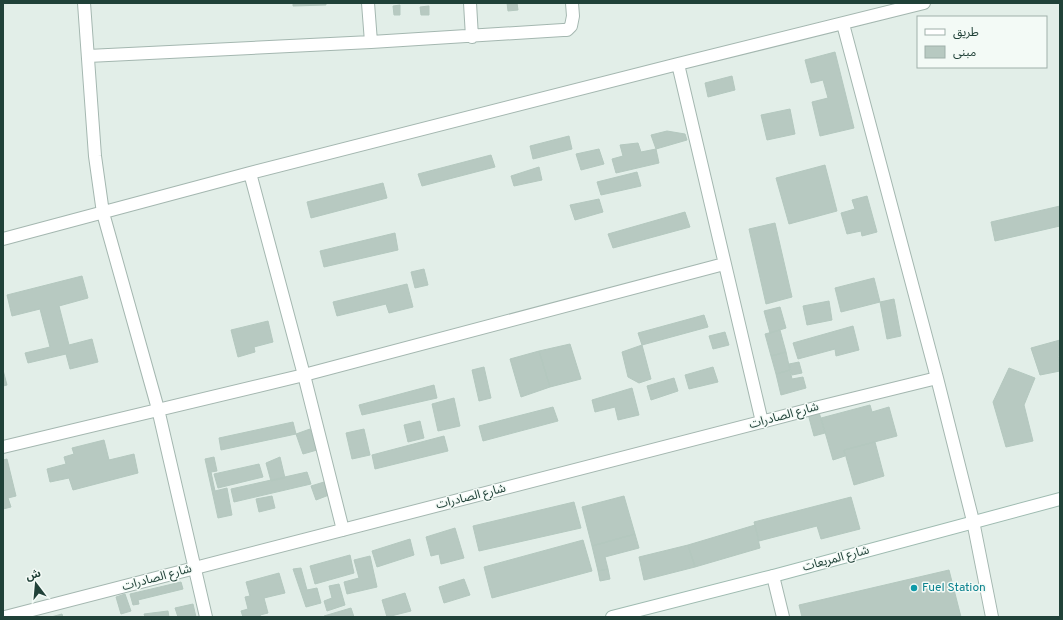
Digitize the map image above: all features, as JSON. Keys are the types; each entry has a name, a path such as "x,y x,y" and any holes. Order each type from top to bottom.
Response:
{"street":[{"path":"84,3 95,156 103,213 158,409 206,617"},
{"path":"368,3 371,42"},
{"path":"470,3 472,37"},
{"path":"88,56 472,37 566,30 571,26 572,3"},
{"path":"3,239 250,173 924,3"},
{"path":"843,24 972,521 992,617"},
{"path":"678,64 762,422"},
{"path":"250,173 304,375 343,530"},
{"path":"3,447 304,375 724,264"},
{"name":"شارع الصادرات","path":"5,617 936,378"},
{"name":"شارع المربعات","path":"615,617 773,576 972,521 1060,499"},
{"path":"773,576 783,617"}],"building":[{"path":"293,3 326,3 326,5 293,6"},
{"path":"507,3 517,3 518,10 508,11"},
{"path":"400,5 400,15 394,15 393,6"},
{"path":"429,6 429,15 421,15 420,7"},
{"path":"835,52 854,128 820,136 812,102 828,98 823,80 811,83 805,60"},
{"path":"732,76 735,90 708,97 705,83"},
{"path":"790,109 795,134 767,140 761,115"},
{"path":"667,131 685,134 687,140 656,149 651,135"},
{"path":"569,136 572,149 533,159 530,146"},
{"path":"638,143 641,152 656,149 659,163 616,173 612,159 623,156 620,145"},
{"path":"599,149 604,164 581,170 576,154"},
{"path":"491,155 495,167 422,186 418,174"},
{"path":"825,165 837,211 789,224 776,178"},
{"path":"539,167 542,180 514,186 511,176"},
{"path":"637,172 641,186 601,195 597,182"},
{"path":"383,183 387,198 311,218 307,202"},
{"path":"867,196 877,232 862,236 861,231 847,234 841,213 855,209 852,200"},
{"path":"599,199 603,212 575,220 570,205"},
{"path":"1060,206 1060,226 995,241 991,222"},
{"path":"685,212 690,227 613,248 608,234"},
{"path":"775,223 792,297 766,304 749,229"},
{"path":"395,233 398,250 324,267 320,251"},
{"path":"424,269 428,285 415,288 411,272"},
{"path":"82,276 88,298 59,306 69,345 92,339 98,362 70,369 66,354 28,363 25,353 50,347 40,309 12,316 7,295"},
{"path":"874,278 880,302 841,312 835,288"},
{"path":"407,284 413,307 389,313 386,304 337,316 333,302"},
{"path":"894,299 901,336 887,339 880,302"},
{"path":"829,301 832,320 807,325 803,306"},
{"path":"780,307 786,328 770,333 764,311"},
{"path":"704,315 708,327 642,345 638,333"},
{"path":"268,321 273,342 254,347 255,352 238,357 231,330"},
{"path":"853,326 859,350 836,356 835,349 798,359 793,343"},
{"path":"780,330 786,352 771,356 765,334"},
{"path":"725,332 729,345 713,349 709,336"},
{"path":"1060,340 1060,356 1058,356 1060,371 1040,375 1031,348"},
{"path":"570,344 581,379 550,387 539,351"},
{"path":"642,345 651,379 639,383 628,377 622,352"},
{"path":"539,351 550,387 521,397 510,359"},
{"path":"786,352 790,370 776,374 771,356"},
{"path":"799,362 802,373 792,375 789,364"},
{"path":"484,367 491,398 479,401 472,370"},
{"path":"713,367 718,382 689,389 685,375"},
{"path":"1009,368 1035,378 1024,405 1033,441 1006,447 993,402"},
{"path":"3,370 7,385 3,386"},
{"path":"790,370 792,379 803,377 806,388 781,395 776,374"},
{"path":"674,378 678,391 651,400 647,386"},
{"path":"434,385 437,398 362,415 359,405"},
{"path":"632,388 639,415 618,420 615,407 595,412 592,400"},
{"path":"454,398 460,426 438,431 432,404"},
{"path":"870,405 872,412 889,407 897,436 844,450 845,456 833,460 821,418"},
{"path":"553,407 558,421 483,441 479,426"},
{"path":"819,412 825,433 814,436 808,414"},
{"path":"420,421 424,438 408,442 404,425"},
{"path":"293,422 296,434 221,450 219,438"},
{"path":"310,429 317,450 303,454 296,434"},
{"path":"364,429 370,455 352,459 346,433"},
{"path":"444,436 448,451 375,469 372,455"},
{"path":"104,440 109,460 134,454 138,473 73,490 69,478 50,482 47,469 66,464 64,457 74,454 72,448"},
{"path":"875,442 884,476 854,485 844,450"},
{"path":"214,457 217,471 211,472 215,491 227,488 232,515 218,518 205,459"},
{"path":"280,457 285,478 271,481 266,463"},
{"path":"7,459 16,496 8,498 11,507 3,509 3,460"},
{"path":"259,464 263,477 218,488 214,474"},
{"path":"307,472 311,484 234,502 231,489"},
{"path":"324,482 329,495 316,500 311,486"},
{"path":"272,496 275,508 259,512 256,499"},
{"path":"624,496 635,534 592,546 582,507"},
{"path":"851,497 860,529 821,539 817,526 759,541 754,522"},
{"path":"574,502 581,528 479,551 473,526"},
{"path":"755,525 760,548 695,567 688,545"},
{"path":"455,528 464,558 441,564 439,554 431,556 426,537"},
{"path":"635,534 639,548 605,557 608,569 598,571 592,546"},
{"path":"410,539 414,555 377,567 372,551"},
{"path":"583,540 592,571 492,598 484,567"},
{"path":"688,545 695,567 644,580 639,557"},
{"path":"350,555 354,573 315,584 310,566"},
{"path":"370,556 377,587 347,594 344,582 359,578 354,560"},
{"path":"301,568 307,590 317,588 321,603 306,607 293,569"},
{"path":"608,569 610,579 600,581 598,571"},
{"name":"Fuel Station","path":"949,570 961,617 802,617 799,605"},
{"path":"279,573 285,593 264,598 268,613 260,615 261,617 243,617 241,611 248,609 245,597 250,596 246,582"},
{"path":"464,579 470,595 444,603 439,587"},
{"path":"181,582 183,589 138,600 139,604 133,605 130,594"},
{"path":"339,584 345,605 327,611 324,601 332,598 329,586"},
{"path":"405,593 411,611 387,617 382,600"},
{"path":"125,594 131,611 121,614 116,597"},
{"path":"193,604 196,617 178,617 175,608"},
{"path":"351,608 354,617 324,617 324,616"},
{"path":"168,611 169,617 145,617 144,614"},
{"path":"62,614 63,617 51,617"}],"place":[{"name":"Fuel Station","path":"914,588"}]}
